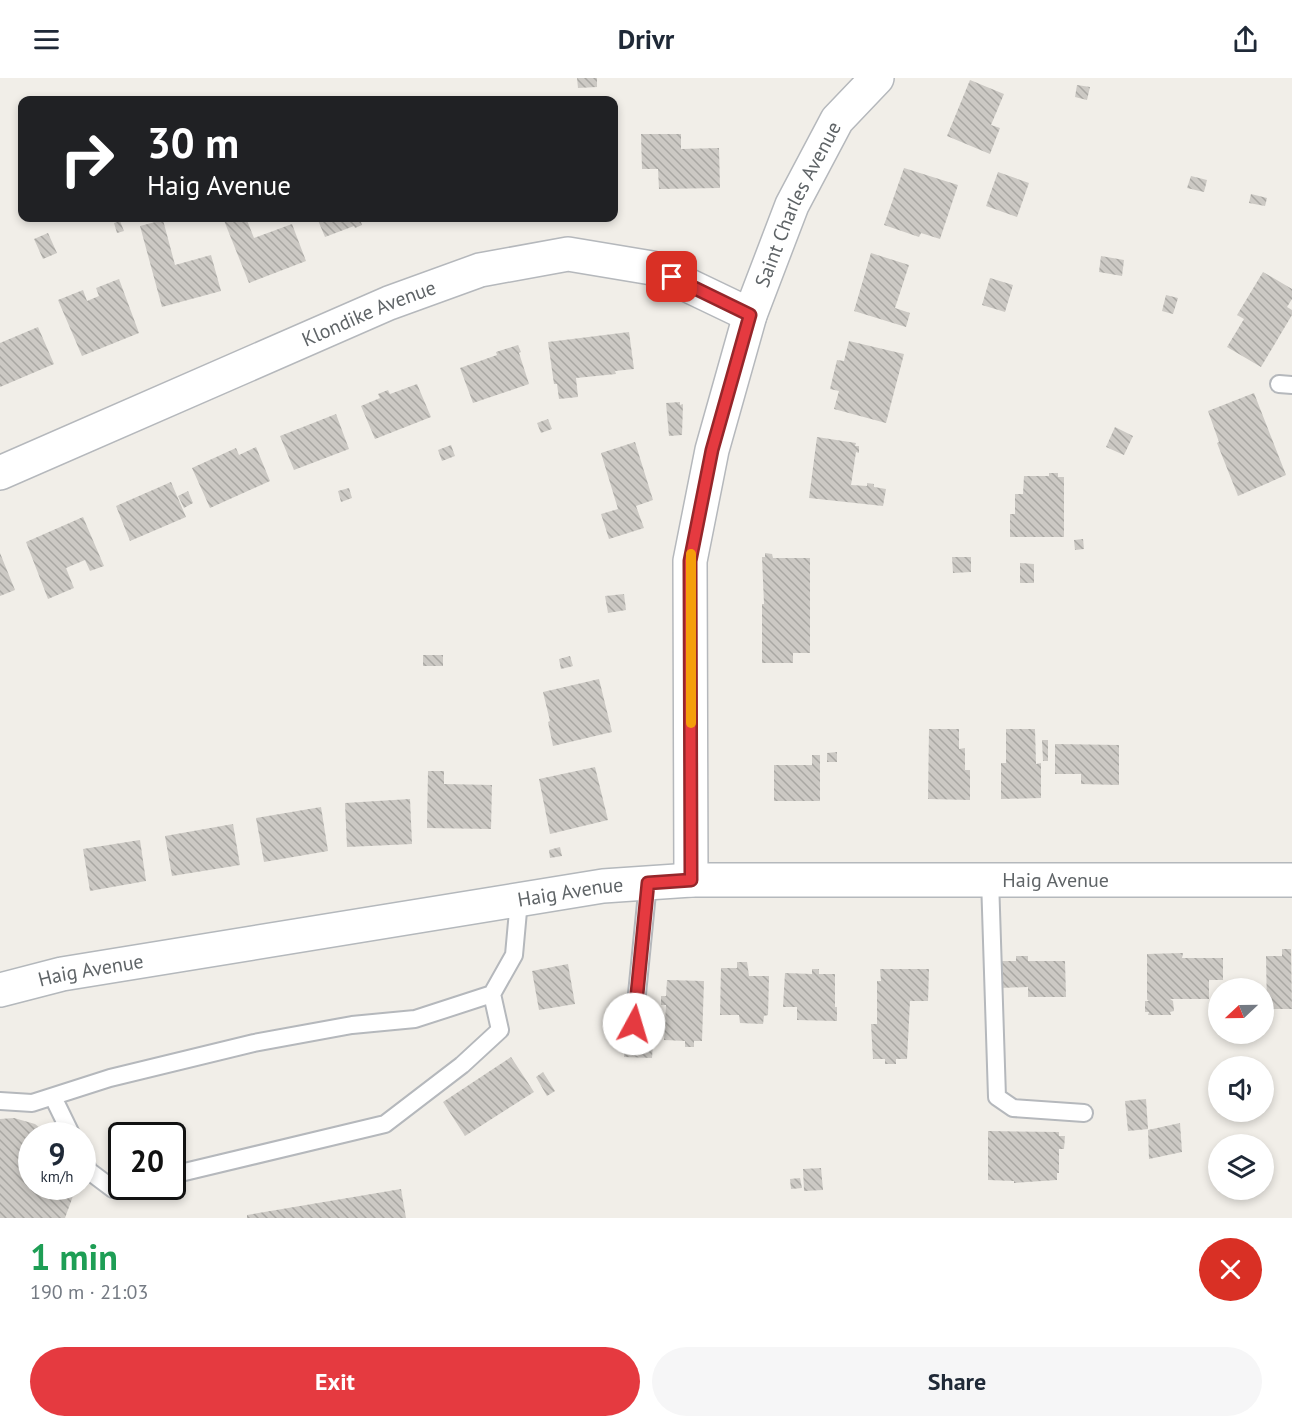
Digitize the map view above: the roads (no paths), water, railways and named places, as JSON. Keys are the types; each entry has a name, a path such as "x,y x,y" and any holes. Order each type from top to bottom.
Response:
{"street":[{"name":"Saint Charles Avenue","path":"691,880 690,561 712,450 750,315 797,195 837,120 877,78"},
{"name":"Klondike Avenue","path":"0,473 389,303 480,270 568,254 652,267 750,315"},
{"name":"Haig Avenue","path":"0,990 62,974 603,886 691,880 1292,880"}],"lane":[{"path":"990,879 997,1097 1013,1108 1084,1113"},
{"path":"634,1024 648,883"},
{"path":"186,1172 386,1124 462,1065 500,1030 492,994 514,955 519,900"},
{"path":"0,1101 32,1103 110,1078 254,1043 352,1025 415,1019 492,994"},
{"path":"53,1097 65,1122"}]}
